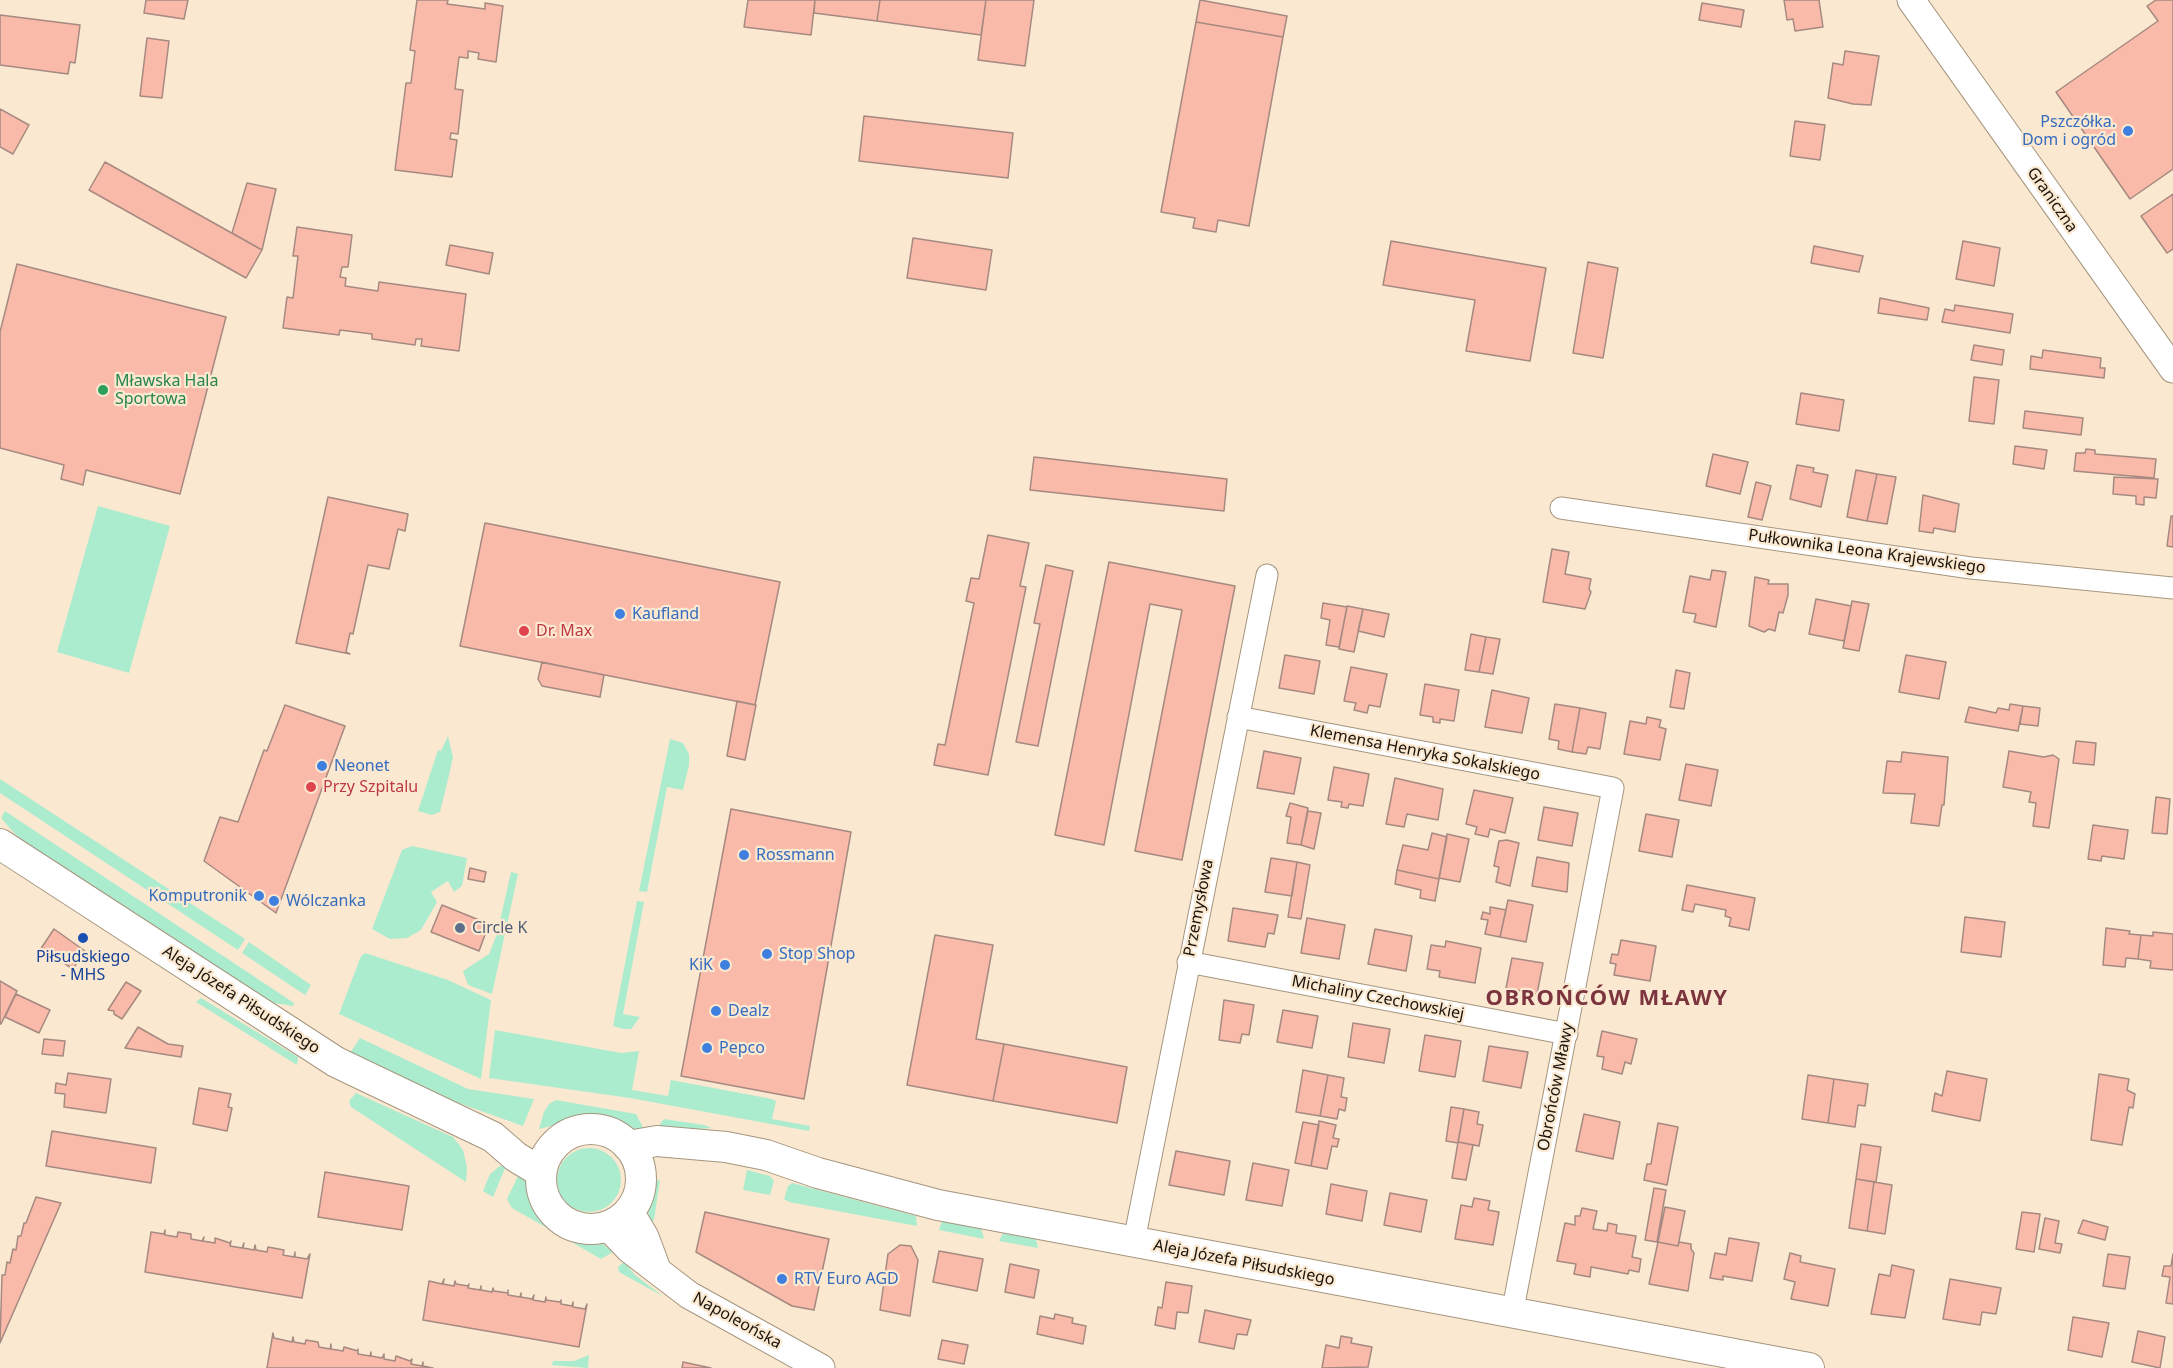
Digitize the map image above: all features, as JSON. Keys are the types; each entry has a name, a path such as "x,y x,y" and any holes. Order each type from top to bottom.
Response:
{"main road":[{"name":"Aleja Józefa Piłsudskiego","path":"0,844 336,1062 493,1137 524,1139 547,1159"},
{"path":"582,1130 599,1130 615,1136 634,1159 638,1192 618,1218 591,1229 574,1226 559,1218 548,1205 542,1190 547,1159 566,1136 582,1130"},
{"name":"Aleja Józefa Piłsudskiego","path":"634,1159 663,1162 684,1144 726,1147 766,1155 818,1173 938,1205 1809,1368"}],"street":[{"name":"Graniczna","path":"1911,0 2173,369"},
{"name":"Pułkownika Leona Krajewskiego","path":"1561,508 1971,568 2173,588"},
{"name":"Przemysłowa","path":"1134,1241 1267,575"},
{"name":"Klemensa Henryka Sokalskiego","path":"1238,717 1612,788"},
{"name":"Obrońców Mławy","path":"1512,1314 1612,788"},
{"name":"Michaliny Czechowskiej","path":"1188,962 1567,1034"},
{"name":"Napoleońska","path":"618,1218 629,1250 689,1295 821,1368"}],"green space":[{"path":"98,506 170,526 129,673 57,652"},
{"path":"448,736 453,757 440,812 432,815 418,811 438,750 441,751"},
{"path":"670,739 683,743 689,754 689,765 683,790 667,787 647,892 639,891"},
{"path":"0,779 245,939 238,950 0,793"},
{"path":"5,811 294,1003 293,1006 274,1003 37,852 15,834 1,818"},
{"path":"412,846 467,858 462,886 454,892 448,881 431,892 437,902 421,930 407,938 390,939 372,929 402,850"},
{"path":"511,872 518,874 492,994 468,985 463,971 489,954 497,934"},
{"path":"637,901 644,902 623,1014 640,1017 631,1029 623,1029 613,1026"},
{"path":"249,942 311,985 305,995 242,953"},
{"path":"365,953 448,980 491,1000 481,1079 339,1014 361,956"},
{"path":"201,998 298,1057 297,1065 196,1002"},
{"path":"495,1030 621,1053 639,1051 632,1090 668,1096 671,1080 772,1099 776,1101 772,1119 810,1126 809,1131 630,1098 489,1078"},
{"path":"360,1038 468,1089 534,1099 523,1126 456,1102 350,1053"},
{"path":"356,1093 453,1137 463,1150 467,1167 466,1182 351,1107 349,1101"},
{"path":"556,1100 636,1114 646,1133 597,1119 571,1121 539,1129 544,1112 549,1104"},
{"path":"664,1119 712,1128 661,1132 660,1124"},
{"path":"583,1148 595,1148 612,1157 619,1168 621,1180 619,1192 612,1203 595,1212 583,1212 571,1207 562,1198 557,1186 557,1174 562,1162 571,1153"},
{"path":"500,1166 506,1166 493,1197 483,1191 490,1174"},
{"path":"747,1170 770,1176 774,1181 770,1195 743,1190"},
{"path":"518,1176 526,1181 536,1210 544,1222 574,1239 599,1241 613,1252 601,1259 512,1208 507,1199"},
{"path":"660,1179 654,1220 648,1224 649,1193 654,1183"},
{"path":"792,1183 916,1216 917,1226 789,1202 784,1199 788,1186"},
{"path":"942,1221 981,1228 984,1239 939,1230"},
{"path":"1003,1233 1036,1239 1038,1248 999,1241"},
{"path":"624,1262 635,1275 664,1297 619,1272 618,1267"},
{"path":"589,1355 588,1368 552,1365 553,1361 574,1361"}],"building":[{"path":"146,0 188,0 184,19 144,13"},
{"path":"417,0 448,0 447,4 485,9 485,3 503,6 496,62 478,59 479,53 468,51 468,58 459,57 455,89 463,90 458,134 451,133 450,139 457,140 452,177 395,170 406,83 411,83 415,51 410,50"},
{"path":"748,0 815,0 811,35 744,27"},
{"path":"815,0 880,0 877,21 814,13"},
{"path":"880,0 986,0 981,35 877,21"},
{"path":"986,0 1034,0 1025,66 978,60"},
{"path":"1200,0 1287,16 1283,37 1196,22"},
{"path":"1784,0 1819,0 1823,27 1795,31 1793,19 1787,20"},
{"name":"Pszczółka. Dom i ogród","path":"2156,0 2173,0 2173,169 2130,199 2056,92 2158,21 2147,6"},
{"path":"1702,3 1744,10 1741,27 1699,20"},
{"path":"0,15 80,25 75,63 70,62 68,74 0,65"},
{"path":"1196,22 1283,37 1249,226 1218,220 1216,232 1193,228 1195,218 1161,212"},
{"path":"147,38 169,41 162,98 140,96"},
{"path":"1845,51 1879,56 1871,105 1853,104 1828,98 1833,63 1843,65"},
{"path":"0,109 29,125 13,154 0,147"},
{"path":"864,116 1013,133 1008,178 859,161"},
{"path":"1795,121 1825,125 1820,160 1790,156"},
{"path":"105,162 262,250 246,278 89,190"},
{"path":"247,183 276,189 262,250 232,233"},
{"path":"2173,194 2173,249 2167,253 2141,216"},
{"path":"297,227 352,235 348,267 342,267 340,277 346,278 345,286 378,291 379,282 466,294 459,351 421,346 422,339 416,339 415,345 372,339 372,334 340,330 339,335 283,328 287,297 293,298 298,256 293,256"},
{"path":"913,238 992,250 986,290 907,278"},
{"path":"1391,241 1546,268 1530,361 1466,351 1475,300 1383,285"},
{"path":"1963,241 2000,248 1994,286 1956,279"},
{"path":"450,245 493,253 489,274 446,265"},
{"path":"1814,246 1863,256 1859,272 1811,263"},
{"path":"1588,262 1618,268 1603,358 1573,353"},
{"name":"Mławska Hala Sportowa","path":"17,264 226,317 180,494 86,470 83,485 61,479 64,465 0,448 0,332"},
{"path":"1880,298 1929,308 1927,320 1878,313"},
{"path":"1955,305 2013,314 2010,333 1942,322 1945,309 1954,311"},
{"path":"1974,345 2004,350 2002,365 1971,360"},
{"path":"2043,350 2101,358 2100,368 2105,368 2104,378 2030,369 2031,356 2042,358"},
{"path":"1974,377 1999,380 1994,424 1969,421"},
{"path":"1801,393 1844,400 1839,431 1796,424"},
{"path":"2025,411 2083,418 2081,435 2023,428"},
{"path":"2015,446 2047,450 2044,469 2013,464"},
{"path":"2086,449 2095,450 2095,454 2156,459 2154,478 2074,471 2076,453 2085,453"},
{"path":"1713,454 1748,462 1740,494 1706,486"},
{"path":"1034,457 1227,479 1224,511 1030,490"},
{"path":"1797,465 1814,468 1813,472 1828,475 1821,507 1790,499"},
{"path":"1856,470 1877,474 1867,521 1847,517"},
{"path":"1877,474 1896,477 1887,524 1867,521"},
{"path":"2114,477 2158,479 2156,498 2144,497 2144,505 2136,504 2136,496 2113,494"},
{"path":"1756,482 1771,486 1762,520 1748,517"},
{"path":"1923,495 1959,504 1955,532 1934,528 1933,533 1919,531"},
{"path":"328,497 408,514 405,531 398,529 389,569 368,565 353,634 350,633 346,652 350,654 296,643"},
{"path":"2171,516 2173,516 2173,547 2167,546"},
{"name":"Kaufland","path":"485,523 780,582 755,705 460,646"},
{"path":"988,535 1029,543 1020,586 1026,587 988,775 934,765 938,744 945,745 974,603 966,601 971,578 979,579"},
{"path":"1552,549 1569,552 1565,574 1591,579 1589,589 1591,592 1585,609 1543,602"},
{"path":"1109,562 1235,586 1182,860 1135,851 1182,610 1150,604 1104,845 1055,835"},
{"path":"1046,565 1073,571 1038,746 1016,742 1040,624 1034,623"},
{"path":"1712,570 1726,572 1716,627 1694,622 1696,614 1683,612 1690,576 1710,580"},
{"path":"1755,577 1769,580 1768,584 1788,584 1788,595 1783,613 1779,612 1775,631 1769,629 1764,632 1749,626"},
{"path":"1816,599 1851,606 1844,641 1809,634"},
{"path":"1852,601 1869,604 1859,651 1843,648"},
{"path":"1323,603 1347,607 1339,647 1326,645 1330,620 1321,618"},
{"path":"1347,606 1363,609 1354,652 1339,649"},
{"path":"1363,609 1389,614 1384,637 1358,631"},
{"path":"1471,634 1486,637 1479,672 1465,670"},
{"path":"1486,637 1500,639 1493,674 1479,672"},
{"path":"1285,655 1320,661 1314,694 1279,688"},
{"path":"1906,655 1946,662 1939,699 1899,692"},
{"path":"542,662 604,675 600,697 542,686 538,679"},
{"path":"1351,667 1387,674 1380,707 1369,705 1367,713 1354,710 1356,703 1344,701"},
{"path":"1676,670 1690,673 1684,709 1670,707"},
{"path":"1425,684 1459,690 1454,721 1440,719 1440,723 1433,722 1433,717 1420,715"},
{"path":"1492,690 1529,698 1522,733 1485,727"},
{"path":"737,701 756,705 745,760 727,756"},
{"path":"1555,704 1580,708 1572,752 1558,749 1559,741 1549,739"},
{"path":"2010,704 2023,706 2018,731 1965,722 1969,707 1996,713 1998,708 2009,710"},
{"path":"285,705 345,726 276,913 204,861 220,817 238,822 264,750 267,751"},
{"path":"2023,706 2040,708 2038,726 2020,724"},
{"path":"1580,708 1606,713 1600,749 1588,747 1586,754 1572,752"},
{"path":"1647,717 1661,720 1659,727 1666,729 1660,760 1624,754 1630,721 1646,724"},
{"path":"2076,741 2096,743 2094,765 2073,763"},
{"path":"1264,751 1301,758 1294,794 1257,788"},
{"path":"2009,751 2044,757 2053,755 2059,759 2049,828 2033,826 2036,803 2029,802 2031,792 2003,787"},
{"path":"1902,752 1948,757 1944,805 1942,805 1939,826 1911,823 1915,794 1883,793 1887,761 1901,762"},
{"path":"1686,764 1718,770 1711,806 1679,800"},
{"path":"1334,767 1369,774 1363,806 1349,804 1348,808 1341,807 1342,802 1328,800"},
{"path":"1395,778 1443,789 1438,820 1407,814 1404,827 1386,824"},
{"path":"1474,790 1513,798 1505,833 1490,829 1488,837 1475,834 1477,827 1466,824"},
{"path":"2156,797 2170,799 2167,834 2152,833"},
{"path":"1290,803 1308,808 1301,845 1287,843 1291,817 1286,816"},
{"path":"1544,807 1578,813 1572,846 1538,840"},
{"name":"Stop Shop","path":"731,809 851,832 804,1099 681,1076"},
{"path":"1308,811 1321,813 1314,849 1301,845"},
{"path":"1646,814 1679,820 1672,857 1639,851"},
{"path":"2093,825 2128,830 2124,859 2102,856 2101,861 2088,859"},
{"path":"1432,833 1447,837 1439,879 1397,870 1403,845 1428,850"},
{"path":"1447,834 1469,839 1460,882 1439,878"},
{"path":"1499,841 1519,843 1510,886 1496,882 1499,867 1494,866"},
{"path":"1537,857 1569,863 1567,892 1532,886"},
{"path":"1271,858 1297,862 1292,896 1265,892"},
{"path":"1297,862 1310,865 1301,919 1288,917"},
{"path":"470,868 486,872 484,882 468,879"},
{"path":"1397,870 1439,879 1435,901 1420,898 1421,890 1395,884"},
{"path":"1687,885 1755,898 1749,930 1729,926 1731,918 1725,916 1726,910 1695,904 1693,912 1682,910"},
{"path":"1508,900 1533,905 1526,942 1500,937"},
{"name":"Circle K","path":"442,905 489,924 479,951 431,932"},
{"path":"1490,907 1506,910 1500,937 1485,934 1488,920 1481,919 1483,912 1490,914"},
{"path":"1233,908 1278,915 1274,934 1268,933 1265,947 1228,941"},
{"path":"1965,917 2005,922 2001,957 1961,952"},
{"path":"1307,918 1345,925 1339,959 1301,953"},
{"path":"2106,928 2141,935 2138,959 2126,958 2125,967 2103,965"},
{"path":"54,929 85,951 73,969 53,956 49,961 38,953"},
{"path":"1375,929 1412,936 1406,971 1368,964"},
{"path":"2153,932 2173,934 2173,970 2150,968 2151,961 2138,959 2141,935 2153,936"},
{"path":"935,935 993,945 976,1039 1004,1044 993,1101 907,1085"},
{"path":"1621,940 1656,946 1650,981 1614,975 1616,964 1610,963 1612,954 1618,955"},
{"path":"1446,941 1481,948 1475,983 1439,977 1440,971 1427,969 1431,945 1445,947"},
{"path":"1512,958 1543,963 1537,994 1506,988"},
{"path":"0,981 17,991 1,1024 0,1024"},
{"path":"126,982 141,991 122,1019 114,1014 114,1011 108,1010"},
{"path":"16,994 50,1010 39,1033 5,1017"},
{"path":"1224,1000 1254,1005 1249,1035 1242,1034 1240,1043 1219,1040"},
{"path":"1283,1010 1318,1016 1312,1048 1277,1042"},
{"path":"1353,1023 1390,1029 1384,1063 1348,1057"},
{"path":"138,1027 168,1044 183,1046 181,1057 125,1048"},
{"path":"1602,1031 1637,1039 1631,1064 1625,1062 1622,1074 1602,1069 1604,1057 1597,1056"},
{"path":"1425,1035 1461,1041 1455,1077 1419,1071"},
{"path":"44,1039 65,1041 63,1056 42,1054"},
{"path":"1004,1044 1127,1067 1117,1123 993,1101"},
{"path":"1489,1046 1528,1052 1521,1088 1483,1081"},
{"path":"1303,1070 1328,1075 1320,1116 1296,1112"},
{"path":"1947,1071 1987,1079 1980,1121 1932,1111 1935,1093 1942,1096"},
{"path":"68,1073 111,1079 106,1113 64,1107 65,1094 55,1093 56,1083 66,1085"},
{"path":"2099,1074 2129,1079 2127,1090 2135,1094 2133,1108 2129,1107 2122,1145 2091,1140"},
{"path":"1328,1075 1344,1078 1341,1097 1347,1098 1345,1111 1339,1109 1337,1119 1320,1116"},
{"path":"1808,1075 1834,1079 1828,1123 1802,1119"},
{"path":"1834,1079 1868,1084 1865,1106 1858,1105 1855,1127 1828,1123"},
{"path":"199,1088 231,1094 228,1107 232,1108 227,1131 193,1124"},
{"path":"1451,1107 1464,1109 1458,1143 1446,1141"},
{"path":"1464,1109 1479,1112 1477,1124 1483,1125 1479,1146 1458,1142"},
{"path":"1584,1114 1620,1122 1613,1159 1576,1151"},
{"path":"1319,1121 1336,1125 1333,1138 1339,1139 1337,1147 1332,1146 1327,1169 1311,1166"},
{"path":"1303,1122 1319,1125 1311,1166 1295,1163"},
{"path":"1658,1123 1678,1127 1667,1185 1644,1180 1647,1164 1651,1164"},
{"path":"52,1131 156,1148 151,1183 46,1166"},
{"path":"1458,1142 1473,1145 1466,1180 1452,1178"},
{"path":"1861,1144 1881,1147 1876,1182 1856,1179"},
{"path":"1176,1151 1230,1161 1224,1195 1169,1185"},
{"path":"1253,1163 1289,1170 1282,1206 1246,1200"},
{"path":"325,1172 409,1186 402,1230 318,1217"},
{"path":"1856,1179 1874,1182 1867,1231 1849,1228"},
{"path":"1874,1182 1892,1185 1885,1234 1867,1231"},
{"path":"1331,1184 1367,1191 1362,1221 1326,1214"},
{"path":"1654,1188 1666,1190 1657,1242 1645,1240"},
{"path":"1390,1193 1427,1200 1421,1232 1384,1225"},
{"path":"36,1197 61,1203 0,1343 2,1275 5,1275 7,1262 10,1263 13,1249 16,1250 18,1236 21,1236 24,1223 26,1223"},
{"path":"1474,1198 1490,1201 1488,1210 1499,1212 1493,1245 1455,1239 1461,1205 1472,1207"},
{"path":"1665,1207 1685,1211 1678,1246 1658,1242"},
{"path":"1582,1208 1597,1211 1593,1229 1607,1231 1608,1223 1617,1225 1616,1233 1636,1236 1632,1257 1641,1259 1639,1272 1629,1270 1628,1274 1591,1267 1590,1277 1574,1274 1576,1264 1557,1261 1565,1223 1575,1225 1575,1216 1580,1216"},
{"name":"RTV Euro AGD","path":"705,1212 829,1239 814,1310 792,1306 696,1252"},
{"path":"2022,1212 2040,1214 2034,1252 2016,1249"},
{"path":"2045,1218 2059,1221 2055,1243 2062,1244 2060,1253 2039,1249"},
{"path":"2083,1220 2108,1227 2105,1240 2078,1233"},
{"path":"165,1230 165,1235 177,1237 178,1232 191,1234 191,1239 202,1241 204,1237 203,1241 215,1243 215,1238 230,1243 231,1241 230,1246 242,1248 244,1243 243,1248 254,1250 255,1245 256,1250 267,1252 268,1247 284,1250 283,1255 294,1257 295,1252 295,1257 307,1259 310,1254 302,1298 145,1272 151,1232 164,1234"},
{"path":"1729,1238 1759,1243 1752,1281 1723,1276 1723,1280 1710,1278 1715,1253 1726,1255"},
{"path":"1658,1242 1678,1246 1679,1242 1691,1244 1694,1253 1688,1291 1649,1284"},
{"path":"900,1245 911,1246 918,1260 910,1316 880,1310 888,1254"},
{"path":"939,1251 983,1259 977,1291 933,1282"},
{"path":"1790,1253 1801,1256 1800,1262 1835,1269 1828,1306 1791,1299 1795,1282 1784,1279"},
{"path":"2108,1254 2130,1257 2125,1289 2103,1286"},
{"path":"2173,1254 2173,1304 2166,1303 2170,1277 2162,1276 2164,1266 2171,1266"},
{"path":"1010,1264 1039,1270 1034,1298 1005,1292"},
{"path":"1892,1265 1914,1270 1905,1318 1871,1314 1879,1274 1890,1276"},
{"path":"444,1279 443,1284 454,1286 455,1281 456,1284 468,1286 469,1284 468,1288 480,1290 481,1286 481,1290 492,1292 493,1288 494,1291 508,1293 508,1295 520,1297 521,1293 521,1297 532,1299 534,1295 533,1300 545,1302 546,1297 546,1300 560,1302 561,1300 561,1304 572,1306 573,1302 573,1307 585,1309 587,1304 579,1347 423,1320 429,1281 442,1284"},
{"path":"1950,1279 2001,1288 1996,1314 1982,1312 1980,1325 1943,1319"},
{"path":"1166,1282 1192,1286 1188,1313 1177,1312 1175,1329 1155,1325 1158,1307 1162,1308"},
{"path":"1205,1310 1251,1320 1247,1335 1237,1334 1234,1349 1199,1342"},
{"path":"1055,1314 1073,1318 1072,1323 1086,1326 1083,1344 1037,1334 1040,1316 1054,1319"},
{"path":"2073,1317 2109,1323 2102,1357 2068,1350"},
{"path":"2138,1331 2165,1337 2160,1368 2132,1362"},
{"path":"273,1333 274,1338 292,1342 293,1337 294,1342 305,1344 306,1340 318,1342 319,1347 330,1349 331,1344 331,1349 343,1351 344,1347 358,1351 358,1354 370,1356 371,1352 371,1356 382,1358 384,1354 384,1359 395,1361 396,1356 410,1361 412,1359 411,1364 422,1366 423,1362 423,1366 433,1368 267,1368"},
{"path":"1341,1336 1352,1338 1351,1343 1372,1347 1368,1367 1322,1368 1326,1345 1339,1348"},
{"path":"942,1340 968,1345 964,1364 938,1359"},
{"path":"683,1362 711,1368 682,1368"}],"place":[{"name":"Pszczółka. Dom i ogród","path":"2128,131"},
{"name":"Mławska Hala Sportowa","path":"103,390"},
{"name":"Kaufland","path":"620,614"},
{"name":"Dr. Max","path":"524,631"},
{"name":"Neonet","path":"322,766"},
{"name":"Przy Szpitalu","path":"311,787"},
{"name":"Rossmann","path":"744,855"},
{"name":"Komputronik","path":"259,896"},
{"name":"Wólczanka","path":"274,901"},
{"name":"Circle K","path":"460,928"},
{"name":"Piłsudskiego - MHS","path":"83,938"},
{"name":"Stop Shop","path":"767,954"},
{"name":"KiK","path":"725,965"},
{"name":"Dealz","path":"716,1011"},
{"name":"Pepco","path":"707,1048"},
{"name":"RTV Euro AGD","path":"782,1279"}],"district":[{"name":"OBROŃCÓW MŁAWY","path":"1607,999"}]}
